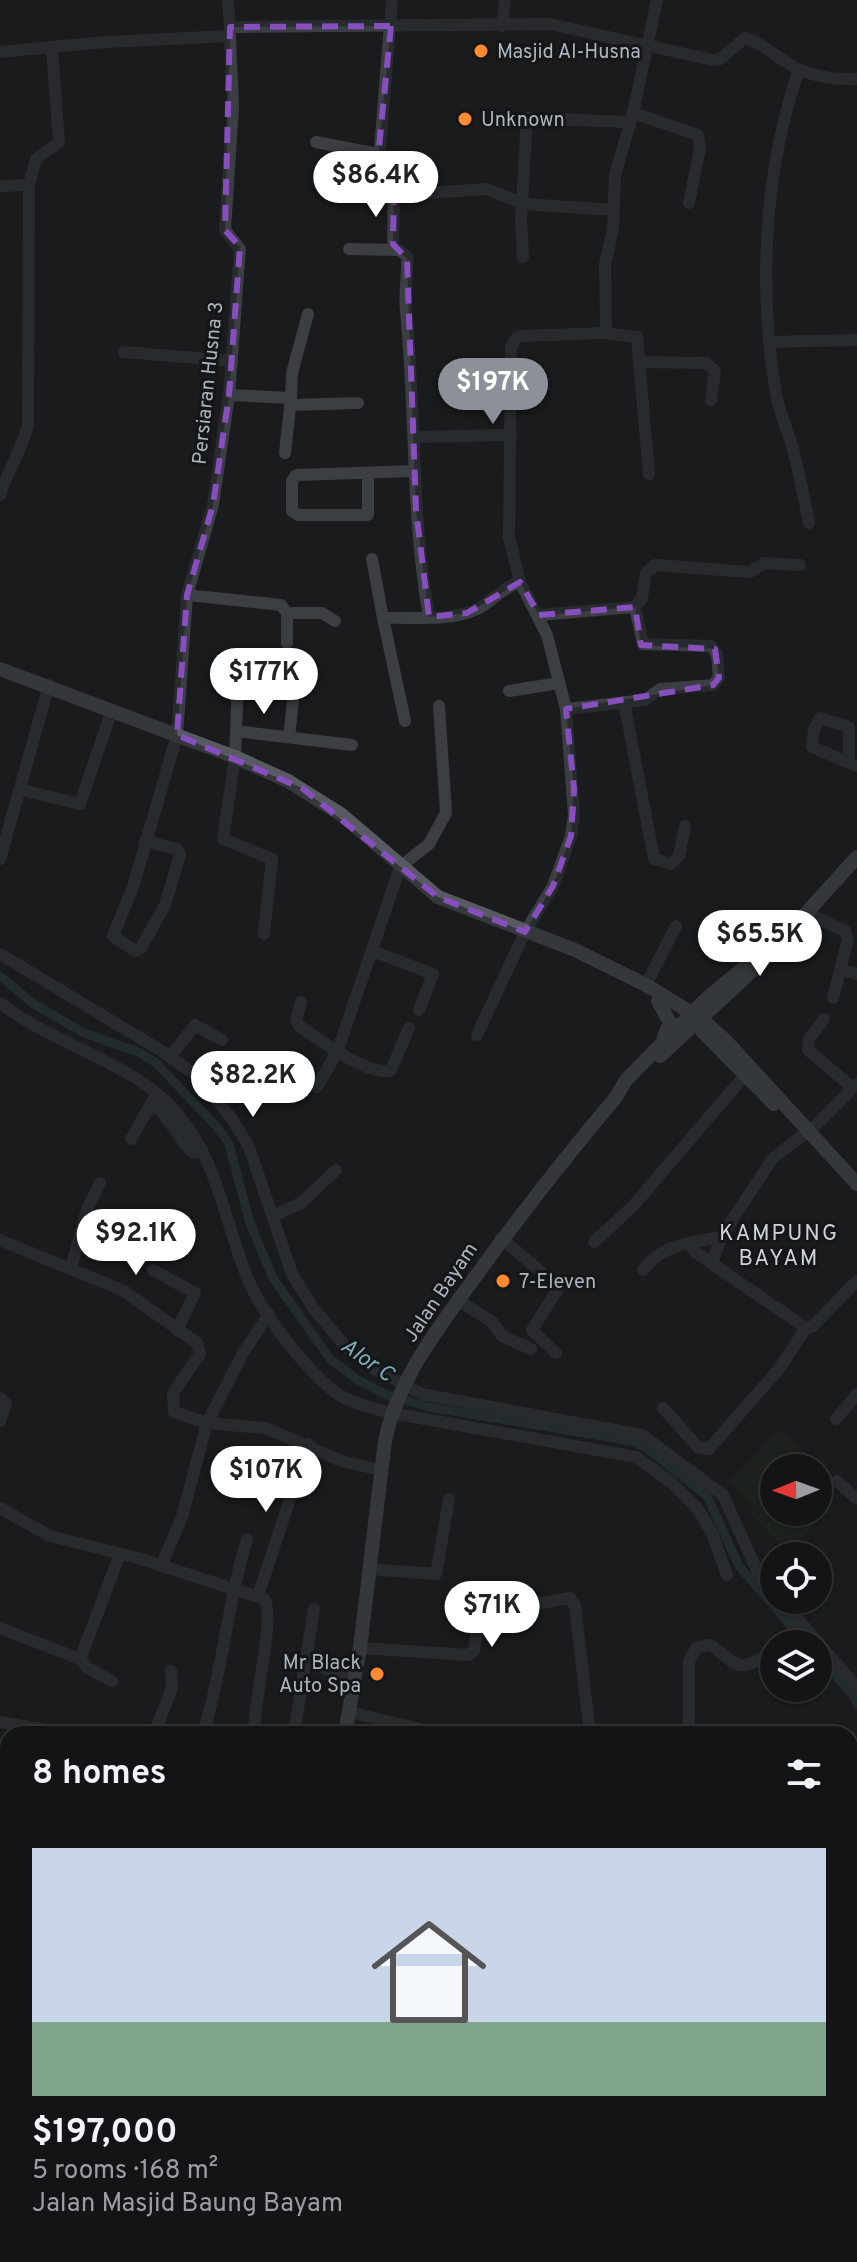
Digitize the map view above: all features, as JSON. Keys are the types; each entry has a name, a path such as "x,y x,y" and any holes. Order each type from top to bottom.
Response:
{"main road":[{"path":"0,669 235,757 322,800 438,897 530,935 659,998 695,1020 725,1047 797,1115 805,1129 857,1184"},
{"path":"695,1020 734,991 857,857"},
{"path":"695,1020 705,1000 793,927"},
{"path":"530,935 575,950 646,985 659,998 670,1023 657,1052"},
{"path":"734,991 718,1020 725,1047 745,1075 792,1122 805,1129"},
{"path":"659,998 705,1000"},
{"name":"Jalan Bayam","path":"346,1726 360,1648 381,1470 393,1410 402,1389 501,1238 616,1097 631,1088 657,1052 695,1020"},
{"path":"657,1052 697,1039 725,1047"}],"street":[{"name":"Persiaran Husna 3","path":"145,841 177,849 180,855 165,905 141,948 132,950 113,936 133,887 145,841 177,735 187,595 213,505 229,395 240,249 225,230 233,107 228,0"},
{"path":"392,0 377,186 428,193 487,189 524,204 614,210"},
{"path":"502,26 505,0"},
{"path":"602,333 607,319 606,255 614,210 615,175 657,0"},
{"path":"0,52 230,31 550,24 713,60 720,59 745,38 757,41 799,69 821,76 857,79"},
{"path":"0,495 9,466 19,456 28,425 29,185 36,159 59,142 52,49"},
{"path":"799,69 781,122 772,174 766,309 776,398 793,449 809,523"},
{"path":"523,257 521,219 527,118 631,118 698,135 700,148 689,203"},
{"path":"316,142 378,154"},
{"path":"0,186 29,185"},
{"path":"393,250 394,189"},
{"path":"349,249 402,251 407,259 405,309 416,437 414,471 420,566 429,617"},
{"path":"285,453 292,373 308,314"},
{"path":"477,1035 553,886 571,836 574,789 566,709 539,615 520,582 509,537 510,361 511,347 517,337 602,333 634,335 649,474"},
{"path":"769,342 857,340"},
{"path":"124,352 232,361"},
{"path":"639,362 706,363 715,371 711,400"},
{"path":"229,395 291,402 358,403"},
{"path":"416,437 511,435"},
{"path":"368,474 368,515 298,515 292,511 292,481 296,475 414,471"},
{"path":"372,559 405,721"},
{"path":"539,615 635,607 642,598 646,573 655,565 750,572 764,563 800,565"},
{"path":"383,618 467,613 481,607 504,587 520,582"},
{"path":"187,595 281,605 287,613 287,643"},
{"path":"566,709 645,700 660,689 713,685 719,678 717,654 711,646 643,644 635,607"},
{"path":"287,613 322,613 335,621"},
{"path":"239,656 235,757 223,839 227,844 272,859 264,934"},
{"path":"509,691 559,683"},
{"path":"0,859 22,790 49,685"},
{"path":"289,737 293,700"},
{"path":"624,702 654,859 671,864 679,856 685,826"},
{"path":"317,1087 338,1050 400,867 429,844 446,813 439,706"},
{"path":"22,790 80,804 112,710"},
{"path":"236,731 352,745"},
{"path":"806,913 845,931 848,939 833,998"},
{"path":"646,985 676,926"},
{"path":"372,951 433,974 419,1010"},
{"path":"0,954 197,1076 232,1119 260,1173 292,1274 314,1309 347,1348 402,1389 642,1435 723,1495 760,1576"},
{"path":"841,970 857,974"},
{"path":"301,1002 297,1024 361,1065 386,1072 391,1070 409,1028"},
{"path":"0,1003 47,1035 112,1066 154,1099 176,1111 202,1149 218,1186 247,1278 269,1314 312,1370 337,1393 364,1406 636,1457 671,1482 698,1509 712,1533 727,1575"},
{"path":"712,1263 721,1237 773,1158 855,1086 808,1050 809,1039 824,1019"},
{"path":"170,1057 195,1025 222,1040"},
{"path":"594,1242 633,1206 745,1075"},
{"path":"131,1139 154,1099"},
{"path":"273,1216 301,1203 336,1170"},
{"path":"71,1268 87,1209 100,1183"},
{"path":"643,1270 658,1254 689,1243 721,1237"},
{"path":"501,1238 559,1287 532,1330 556,1353"},
{"path":"0,1240 124,1291 197,1343 200,1354 173,1393 171,1406 180,1415 207,1423 266,1428 341,1461 381,1470"},
{"path":"689,1243 712,1263 806,1328"},
{"path":"153,1270 195,1293 177,1330"},
{"path":"663,1408 698,1447 709,1449 779,1369 806,1328 813,1326 857,1281"},
{"path":"458,1300 492,1322 502,1336 531,1349"},
{"path":"161,1566 182,1517 207,1423 243,1353 269,1314"},
{"path":"836,1419 857,1394"},
{"path":"0,1398 6,1404 0,1421"},
{"path":"258,1596 308,1444"},
{"path":"837,1481 857,1499"},
{"path":"369,1569 436,1574 449,1499"},
{"path":"2,1515 50,1536 258,1596 269,1605 270,1615 254,1704 255,1726"},
{"path":"206,1726 212,1707 231,1590 247,1539"},
{"path":"80,1659 120,1554"},
{"path":"360,1648 469,1655 474,1650 480,1614 570,1598 575,1606 589,1726"},
{"path":"295,1726 314,1609"},
{"path":"793,1614 857,1687"},
{"path":"0,1628 80,1659 88,1668 112,1681"},
{"path":"689,1726 689,1661 697,1647 711,1645 736,1666 744,1668 760,1659"},
{"path":"304,1660 354,1680"},
{"path":"157,1726 172,1688 171,1671"},
{"path":"349,1712 408,1726"},
{"path":"0,1722 23,1726"}],"highlighted area":[{"path":"391,26 375,188 394,189 393,244 407,259 416,510 429,617 467,613 520,582 539,615 635,607 641,645 715,649 719,678 713,685 566,709 574,789 571,836 553,886 525,932 438,897 302,788 177,735 187,595 213,505 229,395 240,247 225,230 230,27"}],"green space":[{"path":"780,1429 807,1453 760,1454 760,1523 751,1514 754,1510 729,1481"},
{"path":"763,1526 813,1526 798,1542 778,1542"}],"waterway":[{"name":"Alor C","path":"0,976 34,1004 84,1033 141,1053 156,1063 218,1128 229,1144 250,1223 273,1278 330,1359 358,1380 387,1395 429,1407 632,1441 646,1448 707,1496 739,1566 795,1630"},
{"name":"Alor C","path":"832,1672 857,1704"}],"place":[{"name":"Masjid Al-Husna","path":"481,51"},
{"name":"Unknown","path":"465,119"},
{"name":"7-Eleven","path":"503,1281"},
{"name":"Mr Black Auto Spa","path":"377,1674"}],"district":[{"name":"KAMPUNG BAYAM","path":"779,1244"}]}
